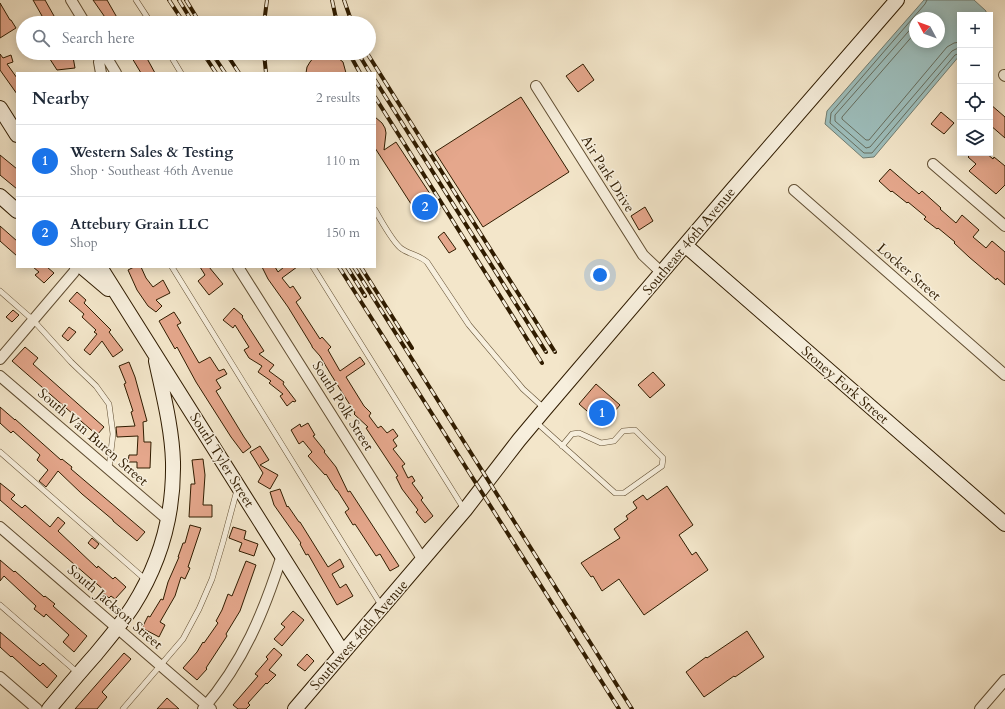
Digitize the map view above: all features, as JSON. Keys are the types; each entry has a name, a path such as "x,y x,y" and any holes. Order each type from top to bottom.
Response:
{"main road":[{"name":"Southeast 46th Avenue","path":"465,510 546,409 897,0"},
{"path":"0,108 16,133"},
{"path":"0,196 16,210"},
{"name":"Stoney Fork Street","path":"685,246 1005,524"},
{"path":"83,268 120,299"},
{"name":"South Tyler Street","path":"101,268 343,653"},
{"path":"49,709 118,628 133,606 147,581 159,553 168,520 173,485 171,436 154,352"},
{"name":"Southwest 46th Avenue","path":"295,709 465,510"}],"street":[{"path":"71,0 81,16"},
{"path":"100,60 99,62 101,72"},
{"path":"108,60 115,72"},
{"name":"Air Park Drive","path":"536,86 643,255 662,273"},
{"path":"933,164 1005,226"},
{"name":"Locker Street","path":"794,190 1005,375"},
{"path":"0,359 74,272 76,268"},
{"name":"South Polk Street","path":"239,268 423,560"},
{"name":"South Van Buren Street","path":"0,376 168,520"},
{"name":"South Jackson Street","path":"0,527 118,628 207,708"},
{"path":"207,708 252,637 270,593 282,555"},
{"path":"0,677 37,709"},
{"path":"980,709 1005,680"}],"lane":[{"path":"136,0 146,16"},
{"path":"173,60 180,72"},
{"path":"376,212 397,245 402,249 421,257 427,262 469,325 523,389 546,409"},
{"path":"173,268 383,607"},
{"path":"314,268 465,510"},
{"path":"0,291 33,320 71,362 96,386 109,404 113,434 109,469"},
{"path":"535,422 562,446 615,493 624,493 662,466 663,458 635,430 623,431 614,441 601,443 579,433 572,434 562,446"},
{"path":"0,452 147,581"},
{"path":"123,709 161,666 183,638 199,609 212,579 238,485"},
{"path":"0,605 79,674"}],"water":[{"path":"924,0 974,0 986,11 957,12 957,59 874,157 863,158 825,124 827,111 909,17 909,48 945,48 945,12 914,12"}],"building":[{"path":"33,0 45,0 54,16 42,16"},
{"path":"93,0 107,0 116,16 104,16"},
{"path":"0,3 16,28 0,38"},
{"path":"0,54 3,58 11,55 13,62 7,64 16,77 16,93 0,70"},
{"path":"51,60 74,60 75,68 57,70"},
{"path":"133,60 148,60 154,72 140,72"},
{"path":"312,60 340,60 343,62 346,72 306,72"},
{"path":"583,64 594,80 578,92 566,76"},
{"path":"521,97 569,172 483,227 435,152"},
{"path":"993,107 1005,117 1005,138 993,128"},
{"path":"941,112 954,123 944,134 931,124"},
{"path":"376,118 385,128 386,133 384,150 396,142 440,209 422,221 376,150"},
{"path":"0,155 16,168 16,188 0,175"},
{"path":"990,156 993,159 994,157 1005,166 1005,185 996,194 969,171 976,164 968,157"},
{"path":"890,169 919,194 922,191 956,223 962,215 979,230 973,237 986,248 992,241 1005,252 1005,285 997,278 996,280 938,228 937,229 924,219 926,217 908,202 907,203 892,191 891,192 879,181"},
{"path":"645,207 653,221 639,230 631,216"},
{"path":"0,226 16,240 16,255 0,241"},
{"path":"444,232 456,249 449,253 438,237"},
{"path":"34,268 48,268 54,273 44,283 35,275 39,272"},
{"path":"132,268 141,268 146,278 153,287 163,280 170,293 156,300 162,306 156,312 148,306 137,290 128,270"},
{"path":"201,268 210,268 223,284 209,295 198,281 205,275"},
{"path":"262,268 276,268 278,272 283,268 296,268 282,278 290,288 293,286 301,298 296,302 320,339 322,337 331,347 328,350 340,371 360,357 365,364 346,377 364,406 371,413 369,416 378,428 381,426 387,433 393,429 398,436 393,440 397,446 393,449 405,464 402,466 408,478 412,476 415,481 412,483 423,498 421,500 433,516 425,523 416,512 418,510 402,489 396,477 398,476 366,428 368,427 354,414 355,413 320,356 312,347 288,307 268,279"},
{"path":"77,292 86,300 84,303 111,330 109,332 123,350 113,357 102,341 90,355 84,350 97,334 94,332 96,330 82,317 84,314 69,301"},
{"path":"234,308 243,316 242,317 264,351 259,354 274,365 269,371 284,382 283,384 296,401 293,401 287,406 280,396 283,394 269,383 271,381 258,372 262,366 249,358 244,350 249,347 235,325 233,328 223,320"},
{"path":"13,310 19,315 12,322 6,317"},
{"path":"174,312 181,323 177,325 199,363 210,357 219,371 224,369 227,374 216,380 221,388 216,391 251,447 243,453 196,382 177,347 175,349 159,321"},
{"path":"69,327 76,332 68,341 62,336"},
{"path":"25,347 38,358 33,364 104,427 97,435 12,361"},
{"path":"129,362 135,377 147,421 143,422 144,442 151,442 150,468 137,468 137,462 128,462 129,455 137,455 138,436 117,437 116,427 135,426 131,412 133,411 124,384 126,383 119,366"},
{"path":"653,372 665,385 650,398 638,385"},
{"path":"596,384 620,405 603,425 579,404"},
{"path":"0,407 61,460 62,459 72,467 71,469 145,532 137,541 82,494 58,471 46,487 39,481 48,470 37,460 40,455 13,431 11,433 0,423"},
{"path":"308,423 315,435 313,436 336,467 348,492 350,491 399,566 390,571 380,554 376,556 355,524 353,525 345,512 349,509 337,490 326,474 325,475 308,456 312,452 303,441 299,444 291,430 300,424 301,427"},
{"path":"260,446 269,460 260,465 278,475 270,489 258,482 263,473 250,452"},
{"path":"203,459 205,475 203,505 212,505 212,517 189,517 191,484 195,484 192,460"},
{"path":"0,483 15,495 11,499 22,508 25,505 50,527 58,517 65,523 58,531 97,568 98,566 113,579 115,577 126,587 115,599 111,596 109,598 103,593 105,591 0,500"},
{"path":"667,486 693,525 679,535 692,555 696,552 708,570 644,615 619,579 602,591 593,576 591,577 581,563 620,538 614,529 628,519 626,516 637,508 633,502 643,495 647,500"},
{"path":"280,489 287,507 288,506 300,522 328,567 340,559 344,567 332,574 340,588 346,584 353,596 337,605 308,554 306,555 300,544 301,543 274,505 270,492"},
{"path":"190,525 201,528 188,567 190,568 185,579 181,577 175,596 160,622 165,625 159,637 142,628 148,616 150,617 161,599 163,600 168,582 179,557 183,543 185,543"},
{"path":"233,527 246,531 244,539 258,544 254,556 239,551 242,543 229,538"},
{"path":"92,538 99,544 95,549 88,543"},
{"path":"0,560 14,572 15,571 44,597 45,596 55,604 53,606 87,636 74,652 63,642 69,635 46,614 44,617 34,609 36,606 4,576 0,581"},
{"path":"246,561 256,565 240,611 226,634 227,636 206,668 207,669 197,680 183,668 197,652 203,642 204,643 218,623 216,621 228,594 232,596"},
{"path":"293,611 304,620 282,646 274,639 285,627 281,624"},
{"path":"747,631 764,657 704,697 686,672 706,657 707,658"},
{"path":"0,632 40,666 43,663 57,676 47,688 0,647"},
{"path":"274,648 282,655 269,670 276,675 267,684 266,683 248,703 250,705 246,709 238,709 233,705 258,676 255,674 268,659 266,657"},
{"path":"124,653 131,659 102,692 107,697 97,709 75,709"},
{"path":"307,654 314,661 305,671 297,665"},
{"path":"167,698 179,709 157,709"}],"railway":[{"path":"169,0 179,16"},
{"path":"179,0 189,16"},
{"path":"186,0 196,16"},
{"path":"265,16 267,0"},
{"path":"332,0 335,16"},
{"path":"344,0 350,16"},
{"path":"208,60 215,72"},
{"path":"217,60 224,72"},
{"path":"231,60 238,72"},
{"path":"265,60 266,72"},
{"path":"353,60 359,72"},
{"path":"362,60 369,72"},
{"path":"371,60 555,352"},
{"path":"376,82 546,352"},
{"path":"376,99 542,363"},
{"path":"340,268 619,709"},
{"path":"348,268 365,296"},
{"path":"355,268 632,709"},
{"path":"362,268 412,348"}],"place":[{"name":"Attebury Grain LLC","path":"425,207"},
{"name":"Western Sales & Testing","path":"602,413"}]}
